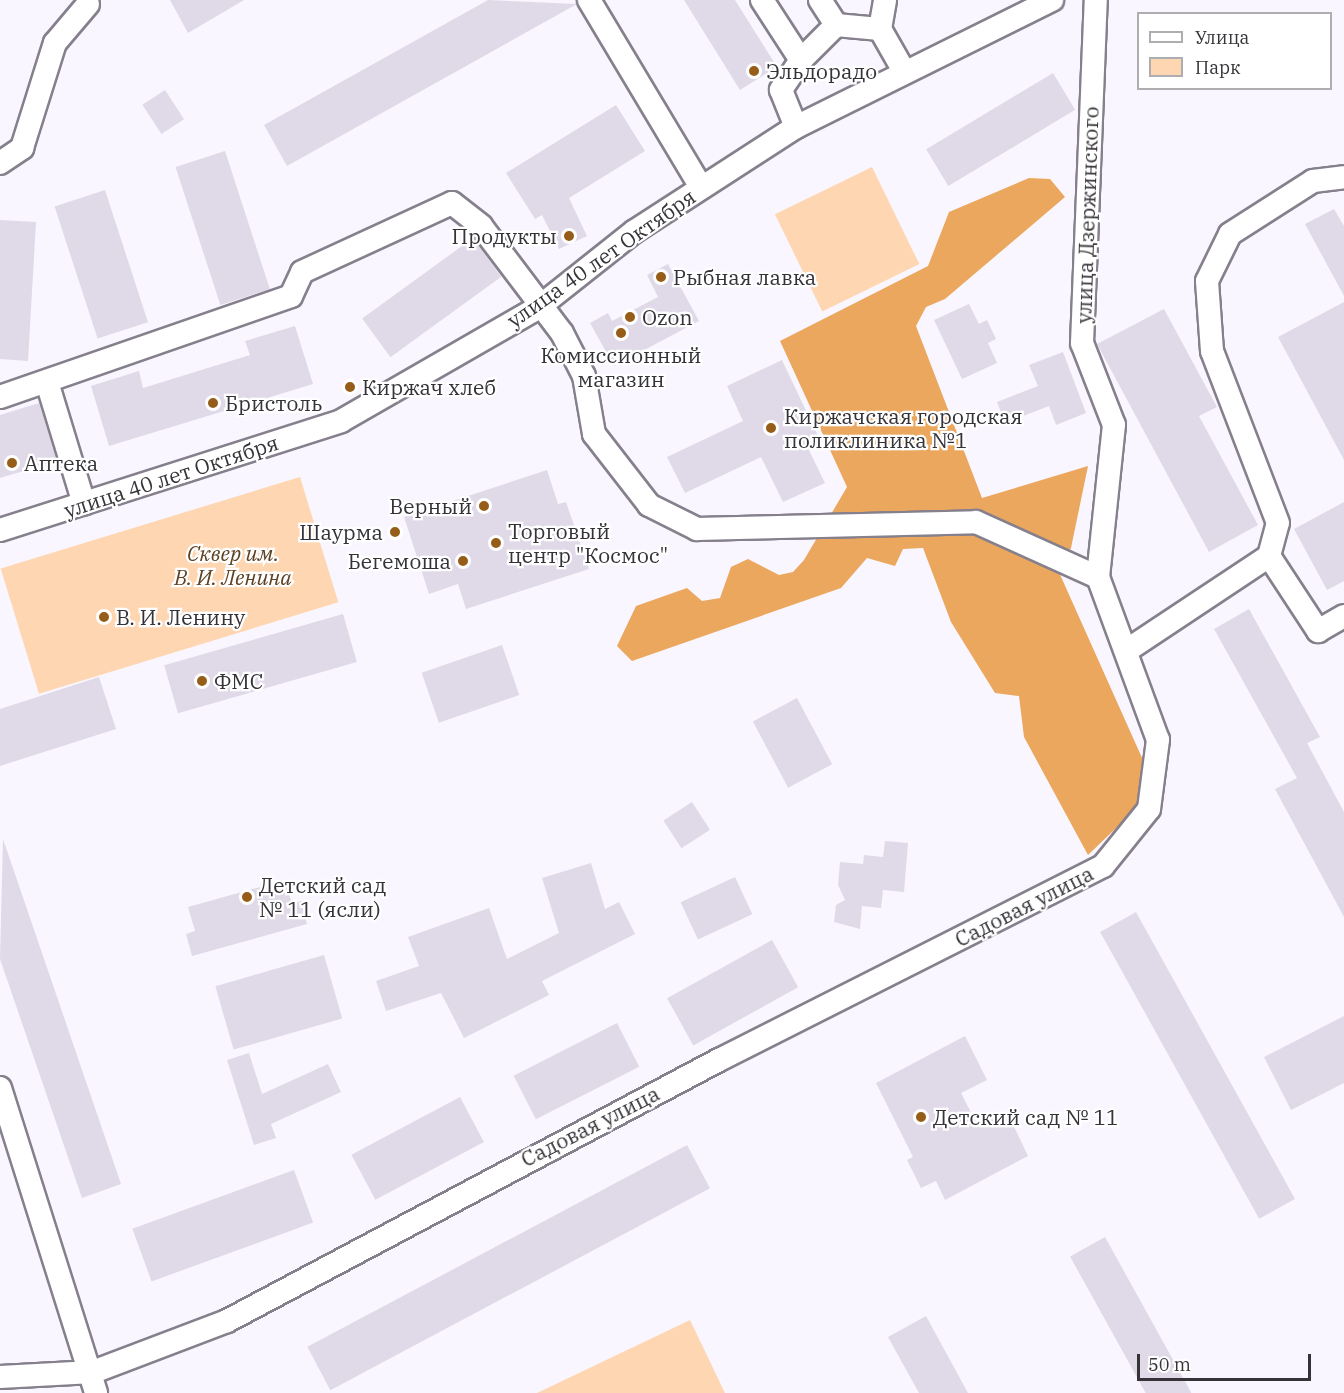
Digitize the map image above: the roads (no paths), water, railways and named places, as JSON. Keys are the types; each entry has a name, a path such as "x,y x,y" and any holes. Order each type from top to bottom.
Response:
{"street":[{"path":"589,0 701,187"},
{"path":"762,0 801,60"},
{"path":"820,0 836,26"},
{"path":"885,0 880,29 904,72"},
{"name":"улица 40 лет Октября","path":"0,530 341,422 539,307 635,231 796,127 1052,0"},
{"name":"улица Дзержинского","path":"1096,0 1082,343 1114,425 1098,577 1158,740 1149,809"},
{"path":"0,163 22,148 55,43 88,4"},
{"path":"796,127 782,90 801,60 836,26 880,29"},
{"path":"1126,651 1269,556 1278,522 1212,351 1207,281 1230,234 1314,181 1344,177"},
{"path":"0,397 291,296 302,272 452,203 481,226 539,307 562,333 584,376 594,434 649,505 697,530 976,522 1098,577"},
{"path":"47,382 84,504"},
{"path":"1269,556 1318,631 1344,616"},
{"name":"Садовая улица","path":"0,1377 94,1383 227,1321 708,1065 1103,867 1149,809"},
{"path":"0,1088 94,1383"}],"place":[{"name":"Эльдорадо","path":"754,71"},
{"name":"Продукты","path":"569,236"},
{"name":"Рыбная лавка","path":"661,277"},
{"name":"Ozon","path":"630,317"},
{"name":"Комиссионный магазин","path":"621,333"},
{"name":"Киржач хлеб","path":"350,387"},
{"name":"Бристоль","path":"213,403"},
{"name":"Киржачская городская поликлиника №1","path":"771,428"},
{"name":"Аптека","path":"12,463"},
{"name":"Верный","path":"484,506"},
{"name":"Шаурма","path":"395,532"},
{"name":"Торговый центр \"Космос\"","path":"496,543"},
{"name":"Бегемоша","path":"463,561"},
{"name":"В. И. Ленину","path":"104,617"},
{"name":"ФМС","path":"202,681"},
{"name":"Детский сад № 11 (ясли)","path":"247,897"},
{"name":"Детский сад № 11","path":"921,1117"}],"park label":[{"name":"Сквер им. В. И. Ленина","path":"233,565"}]}
